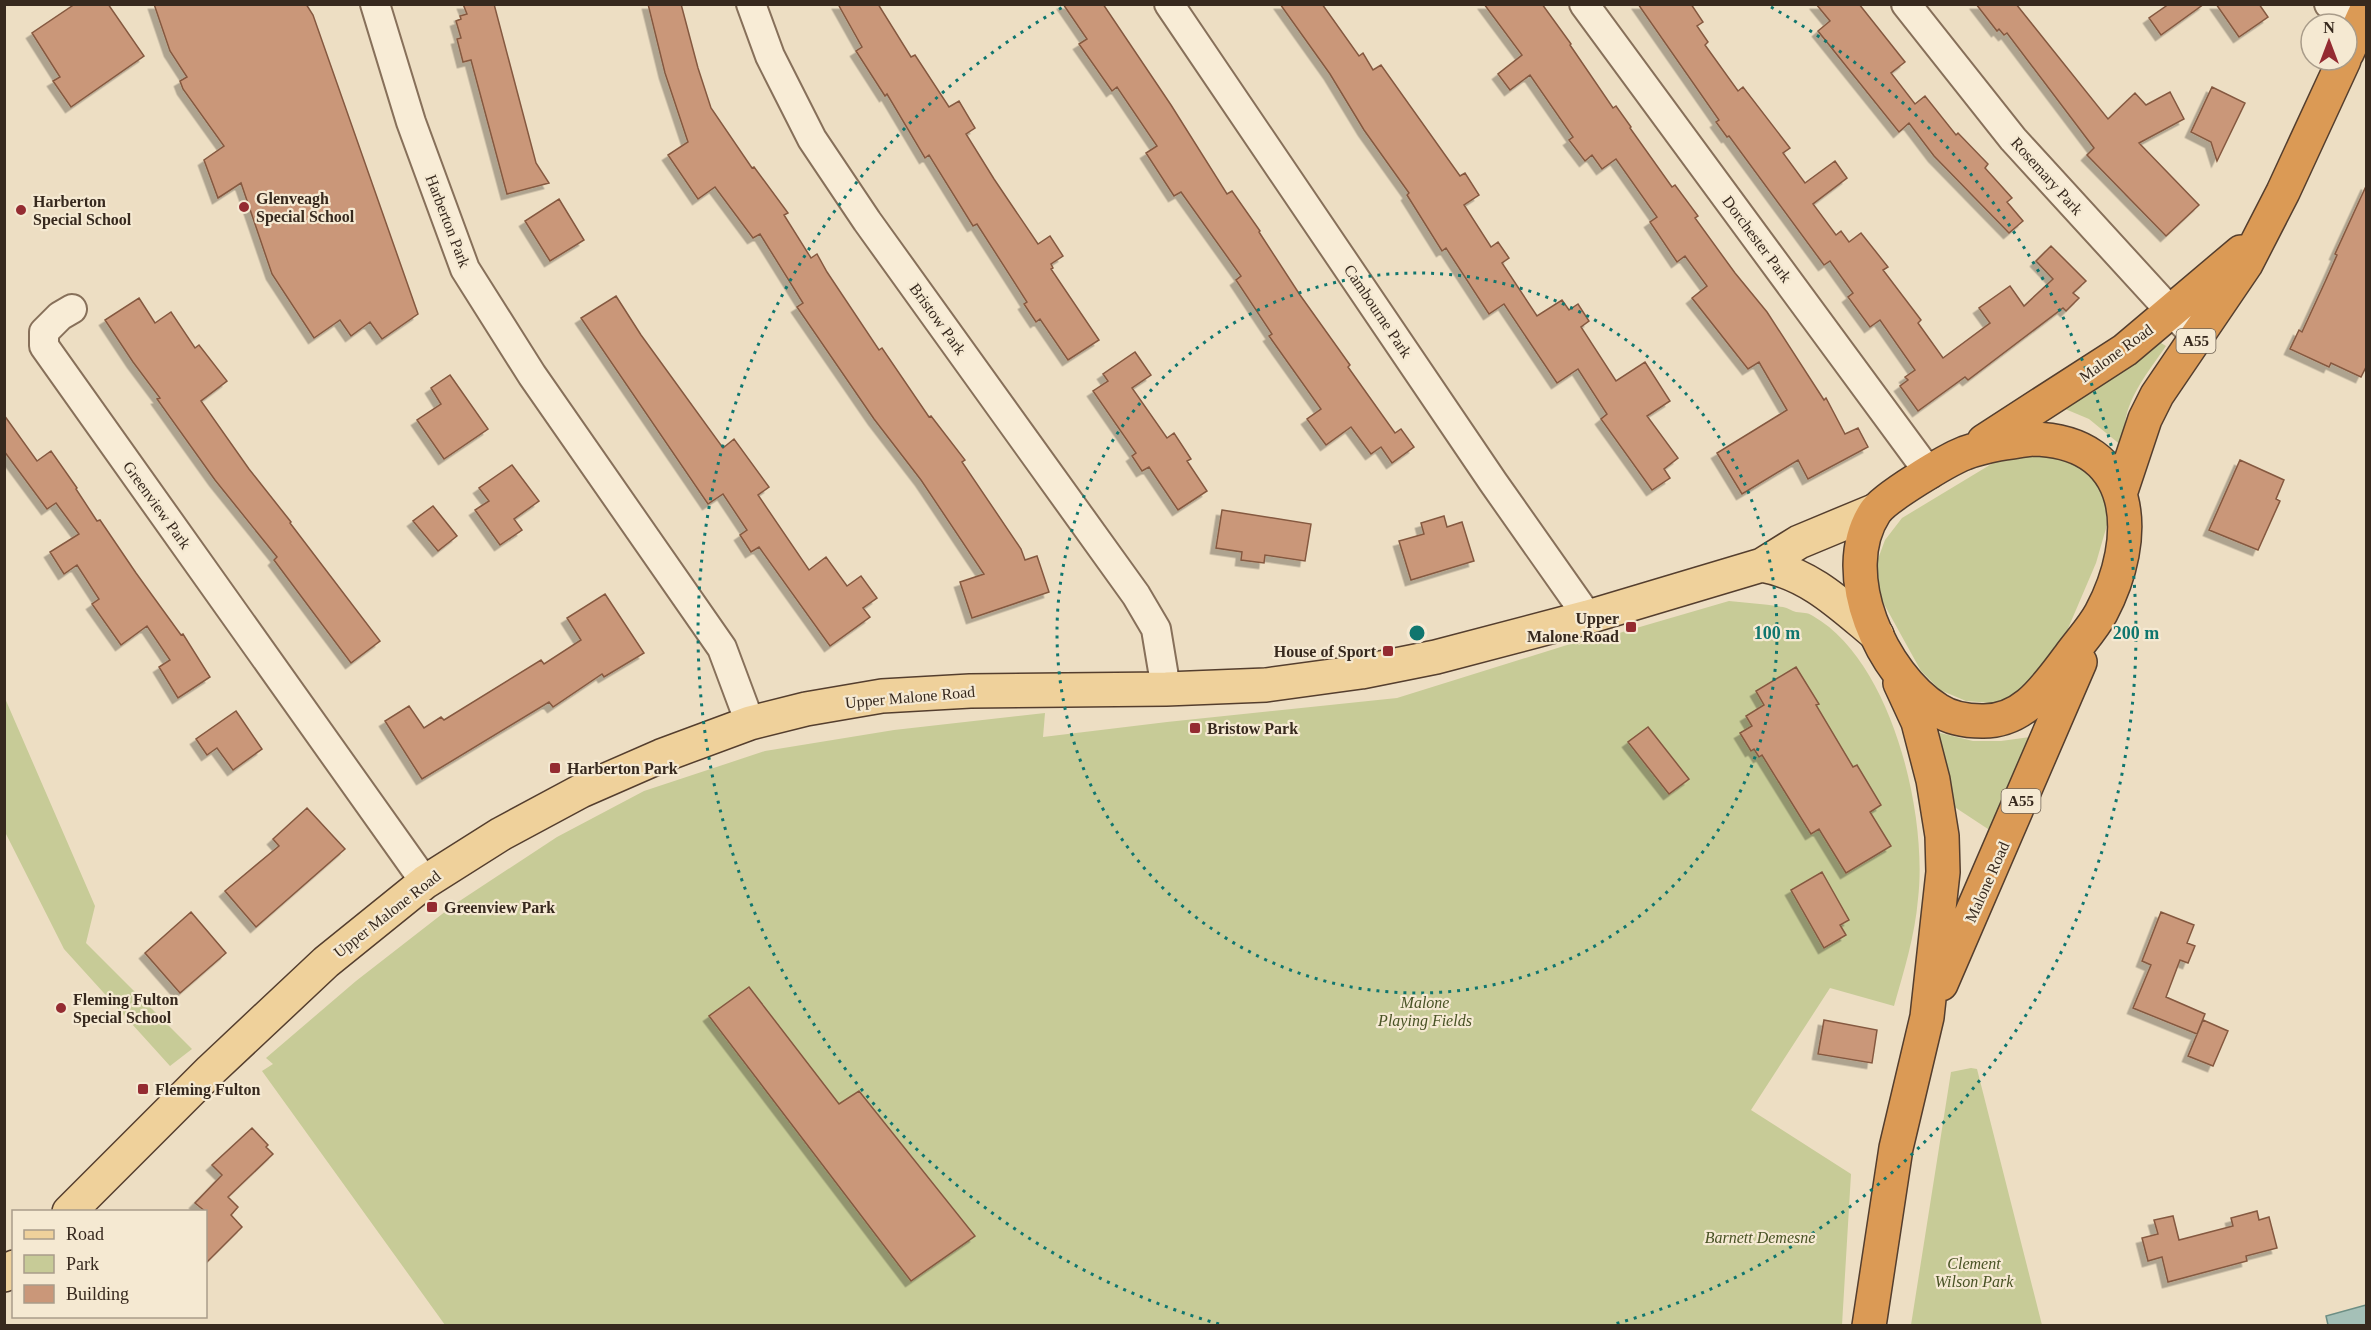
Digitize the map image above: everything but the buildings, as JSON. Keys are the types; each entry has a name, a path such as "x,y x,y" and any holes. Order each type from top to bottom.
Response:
{"highway":[{"name":"Malone Road","path":"2120,494 2145,419 2157,395 2198,338 2246,264 2257,238 2283,192 2338,72"},
{"name":"Malone Road","path":"1965,454 2125,350 2257,238"},
{"name":"A55","path":"2032,439 2055,440 2075,445 2091,454 2104,466 2120,494 2125,517 2122,561 2101,613 2039,697 2022,710 2002,719 1983,721 1964,719 1940,712 1920,697 1881,644 1859,578 1859,557 1865,531 1876,510 1901,490 1930,474 1965,454 2002,443 2032,439"},
{"name":"Malone Road","path":"2122,561 2132,523 2138,444"},
{"name":"Malone Road","path":"1927,1017 2101,613"},
{"name":"Malone Road","path":"1869,1326 1896,1148 1927,1017 1943,872 1942,836 1933,780 1918,722 1881,644"}],"main road":[{"name":"Upper Malone Road","path":"71,1210 211,1070 326,962 425,882 501,834 581,791 661,756 750,723 806,709 882,696 969,691 1166,689 1266,685 1361,672 1436,657 1588,616 1762,565 1799,542 1876,510"},
{"path":"1762,565 1779,568 1822,589 1881,644"}],"street":[{"name":"Harberton Park","path":"375,4 411,122 465,269 532,375 722,648 750,723"},
{"name":"Bristow Park","path":"751,4 770,56 812,140 1136,595 1156,629 1166,689"},
{"name":"Cambourne Park","path":"1169,4 1493,482 1588,616"},
{"name":"Dorchester Park","path":"1584,4 1930,474"},
{"name":"Rosemary Park","path":"1906,4 2013,140 2198,338"},
{"name":"Greenview Park","path":"72,309 60,316 44,332 44,346 425,882"}],"green space":[{"path":"2156,340 2166,346 2143,380 2129,407 2122,446 2089,419 2058,406"},
{"path":"2054,452 2096,475 2105,499 2107,525 2096,563 2052,666 2015,698 1992,703 1966,701 1940,690 1921,671 1879,595 1875,567 1885,540 1902,518 2003,457"},
{"name":"Malone Playing Fields","path":"1729,601 1783,607 1809,614 1841,638 1864,667 1884,703 1899,743 1910,784 1917,826 1920,865 1917,912 1909,953 1894,1006 1830,988 1751,1110 1851,1174 1842,1325 445,1325 262,1071 273,1064 266,1058 356,981 455,904 557,837 644,791 765,751 894,730 1045,713 1043,737 1397,698 1583,640 1578,645"},
{"path":"4,696 95,906 86,943 192,1049 170,1066 64,949 5,832"},
{"path":"1936,732 1973,741 2001,741 2030,737 1991,831 1953,806"},
{"name":"Clement Wilson Park","path":"1977,1069 2042,1325 1911,1325 1951,1072"}],"water":[{"path":"2366,1305 2366,1325 2328,1325 2326,1316"}],"place":[{"name":"Glenveagh Special School","path":"244,207"},
{"name":"Harberton Special School","path":"21,210"},
{"name":"Upper Malone Road","path":"1631,627"},
{"name":"House of Sport","path":"1388,651"},
{"name":"Bristow Park","path":"1195,728"},
{"name":"Harberton Park","path":"555,768"},
{"name":"Greenview Park","path":"432,907"},
{"name":"Fleming Fulton Special School","path":"61,1008"},
{"name":"Fleming Fulton","path":"143,1089"}],"park label":[{"name":"Barnett Demesne","path":"1760,1237"}]}
